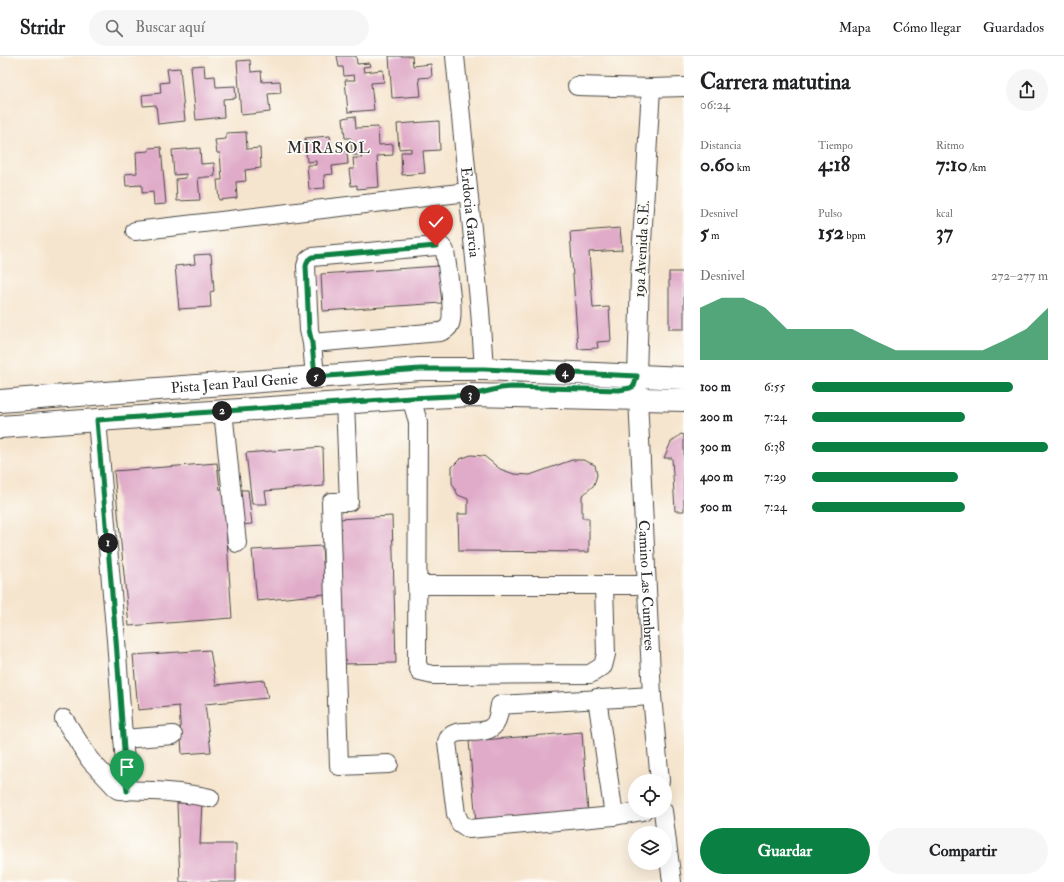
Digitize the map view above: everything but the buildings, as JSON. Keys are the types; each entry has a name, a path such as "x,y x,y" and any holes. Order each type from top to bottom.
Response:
{"main road":[{"name":"Pista Jean Paul Genie","path":"5,401 420,369 484,369 638,388 684,400"},
{"name":"Pista Jean Paul Genie","path":"0,427 345,402 638,388 684,378"},
{"path":"638,388 641,394 648,388 684,388"}],"street":[{"name":"Erdocia Garcia","path":"455,56 480,310 484,369"},
{"path":"577,86 651,88 684,87"},
{"name":"19a Avenida S.E.","path":"638,388 640,276 651,88"},
{"path":"135,231 468,192"},
{"path":"312,343 440,332 447,329 450,323 451,308 445,251 442,247 425,247 312,257 308,260 306,266 309,330 312,343 315,377"},
{"name":"Camino Las Cumbres","path":"638,388 652,696 659,774"},
{"path":"411,398 418,422 417,663 420,672 433,675 590,674 603,666 606,654 604,586"},
{"path":"345,402 349,502 331,502 339,766 389,764"},
{"path":"222,411 237,543"},
{"path":"97,420 116,640 127,791"},
{"path":"417,585 646,586"},
{"path":"628,814 474,829 464,827 457,819 456,814 447,746 449,736 454,733 482,731 491,728 497,720 500,705 597,698 652,696"},
{"path":"597,698 614,816"},
{"path":"64,719 90,760 118,790 194,794 210,798"},
{"path":"123,739 173,735"},
{"path":"664,818 672,882"}],"district":[{"name":"MIRASOL","path":"329,148"}],"route":[{"path":"127,791 116,640 97,420 472,395 511,387 619,390 634,386 637,376 484,369 420,369 315,377 312,343 309,330 306,266 308,260 312,257 436,246"}]}
